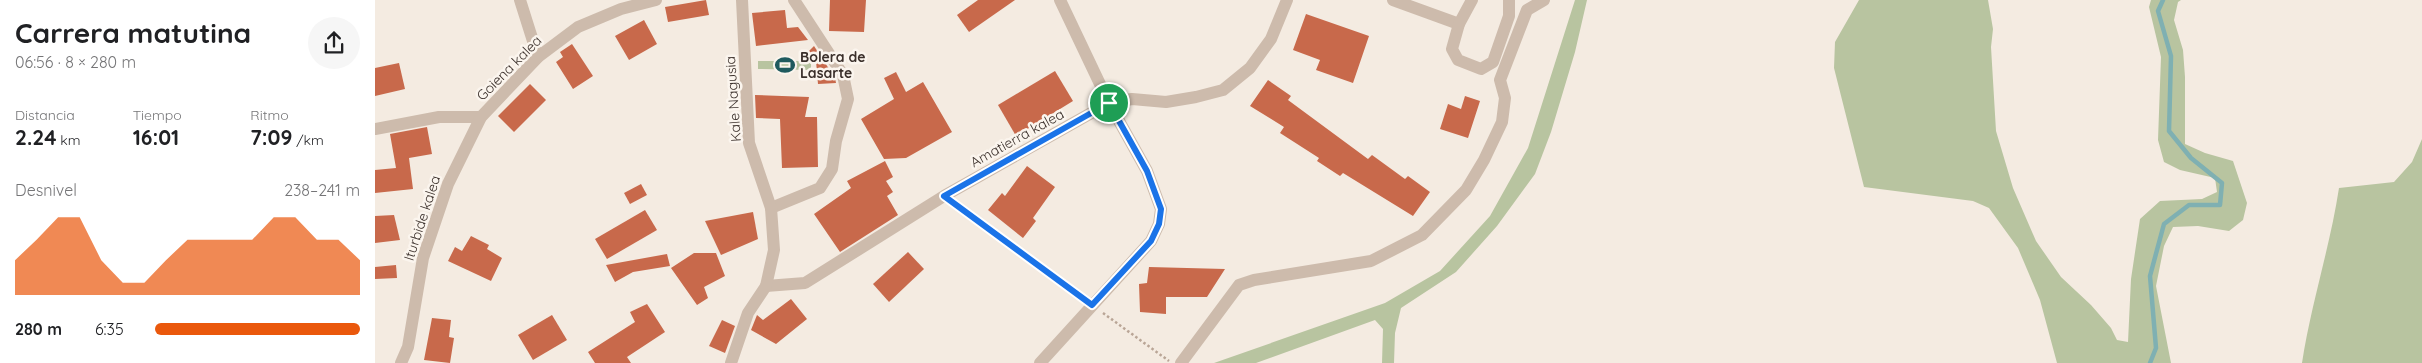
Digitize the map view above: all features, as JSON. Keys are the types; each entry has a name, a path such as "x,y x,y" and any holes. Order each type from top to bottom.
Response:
{"street":[{"path":"520,0 538,56"},
{"name":"Goiena kalea","path":"375,128 439,117 481,117 538,56 578,27 621,9 656,0"},
{"name":"Kale Nagusia","path":"731,363 748,314 766,286 774,250 771,208 749,143 742,0"},
{"path":"771,208 820,188 832,169 836,140 848,99 843,76 794,0"},
{"path":"1039,363 1151,241 1159,224 1161,209 1147,171 1109,103 1060,0"},
{"name":"Amatierra kalea","path":"766,286 805,283 944,196 1109,103 1131,99 1166,102 1223,90 1250,68 1271,39 1287,0"},
{"path":"1393,0 1459,24"},
{"path":"1472,0 1459,24 1452,49 1458,60 1481,69 1493,62 1509,16 1509,0"},
{"path":"1181,363 1239,285 1254,280 1371,261 1422,235 1466,190 1484,160 1502,122 1505,98 1500,80 1527,10 1543,0"},
{"name":"Iturbide kalea","path":"401,363 408,347 423,258 448,184 481,117"}],"path":[{"path":"944,196 1172,363"}],"green space":[{"path":"1575,0 1587,0 1575,52 1551,132 1535,174 1497,226 1456,272 1401,308 1395,333 1394,363 1382,363 1383,329 1375,320 1256,363 1214,363 1385,303 1440,271 1490,216 1528,148"},
{"path":"1859,0 1988,0 1993,29 1991,47 1996,131 2013,188 2036,241 2061,277 2091,305 2111,328 2117,340 2128,342 2131,279 2140,219 2160,201 2202,199 2217,192 2215,178 2180,170 2164,162 2158,140 2161,57 2149,7 2151,0 2181,0 2178,2 2174,20 2183,50 2185,144 2205,153 2233,161 2247,203 2243,220 2229,231 2198,226 2173,227 2164,246 2156,286 2171,363 2057,363 2040,300 2018,248 1989,208 1973,201 1864,187 1834,68 1835,42"},
{"name":"Bolera de Lasarte","path":"758,61 811,61 811,70 758,69"},
{"path":"2422,139 2422,363 2302,363 2339,188 2394,182 2412,162"}],"building":[{"path":"706,0 709,15 668,22 665,7"},
{"path":"830,0 866,0 864,32 829,31"},
{"path":"978,0 1015,0 969,32 957,15"},
{"path":"785,10 787,28 798,27 808,40 756,46 752,13"},
{"path":"1306,14 1369,36 1353,83 1316,70 1320,60 1293,50"},
{"path":"644,20 657,44 629,60 615,36"},
{"path":"572,44 593,76 573,89 556,62 563,57 560,52"},
{"path":"814,46 835,78 836,83 818,84 816,61 811,61 806,54"},
{"path":"399,63 405,89 375,96 375,68"},
{"path":"1055,71 1073,101 1016,136 998,105"},
{"path":"896,72 906,92 923,82 952,132 906,158 884,159 861,119 894,99 884,78"},
{"path":"1268,80 1291,96 1288,100 1368,159 1372,155 1405,179 1408,176 1430,192 1413,216 1343,173 1340,176 1317,161 1319,158 1280,133 1284,127 1250,106"},
{"path":"530,84 546,100 514,132 498,116"},
{"path":"755,95 809,97 805,117 817,117 818,167 782,168 780,119 756,118"},
{"path":"1465,96 1480,101 1468,138 1440,129 1448,104 1461,109"},
{"path":"427,127 432,154 409,158 413,189 375,193 375,170 396,168 390,134"},
{"path":"885,161 893,177 886,181 893,192 887,196 898,215 840,252 814,214 851,188 847,181"},
{"path":"1027,166 1055,187 1033,218 1036,221 1023,238 988,210 1002,193 1005,196"},
{"path":"641,184 647,195 630,204 624,193"},
{"path":"645,210 657,230 607,259 595,239"},
{"path":"753,212 758,239 721,255 705,221"},
{"path":"394,215 400,240 375,243 375,216"},
{"path":"471,236 489,245 487,249 502,258 491,281 448,261 455,247 462,251"},
{"path":"908,252 924,269 889,302 873,284"},
{"path":"694,253 716,253 725,276 704,287 708,298 697,305 671,268"},
{"path":"667,254 670,266 633,272 615,282 606,265"},
{"path":"396,265 397,278 375,279 375,267"},
{"path":"1149,267 1225,269 1207,297 1166,297 1166,314 1140,312 1139,284 1147,283"},
{"path":"791,299 807,319 776,344 751,330 757,315 763,320"},
{"path":"647,304 665,332 627,357 631,363 595,363 588,352 635,322 630,312"},
{"path":"552,315 567,340 533,360 518,335"},
{"path":"432,318 451,320 449,337 454,338 450,363 424,360"},
{"path":"722,320 735,326 725,353 709,346"}],"waterway":[{"path":"2150,363 2156,348 2150,276 2164,224 2189,205 2220,205 2222,183 2191,158 2169,131 2171,56 2158,11 2163,0"}],"place":[{"name":"Bolera de Lasarte","path":"785,65"}],"route":[{"path":"1109,103 1147,171 1161,209 1159,224 1151,241 1092,305 944,196 1109,103"}]}
